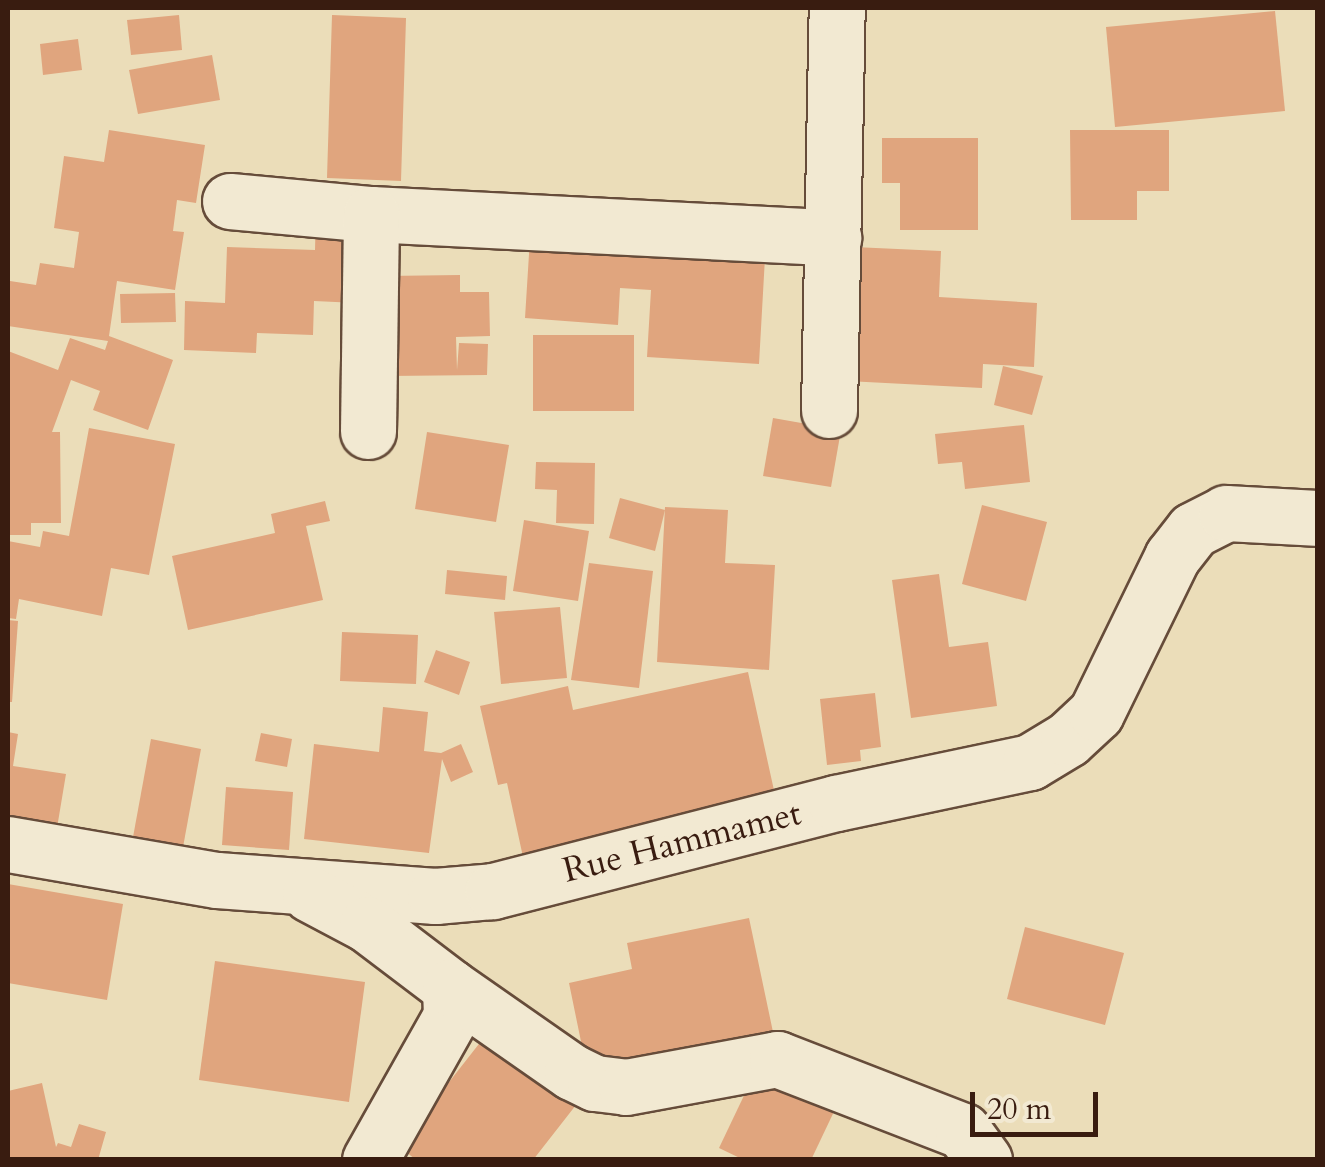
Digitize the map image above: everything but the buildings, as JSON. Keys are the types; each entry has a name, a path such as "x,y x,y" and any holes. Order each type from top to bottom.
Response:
{"street":[{"path":"829,410 837,8"},
{"path":"230,202 371,214 833,237"},
{"path":"368,431 371,214"},
{"name":"Rue Hammamet","path":"8,844 218,880 434,896 493,891 836,803 1030,762 1068,739 1096,713 1172,557 1193,530 1226,512 1318,518"},
{"path":"296,886 367,924 450,987 572,1072 595,1083 626,1088 776,1058 963,1132 984,1160"},
{"path":"370,1160 450,1016 450,987"}]}
